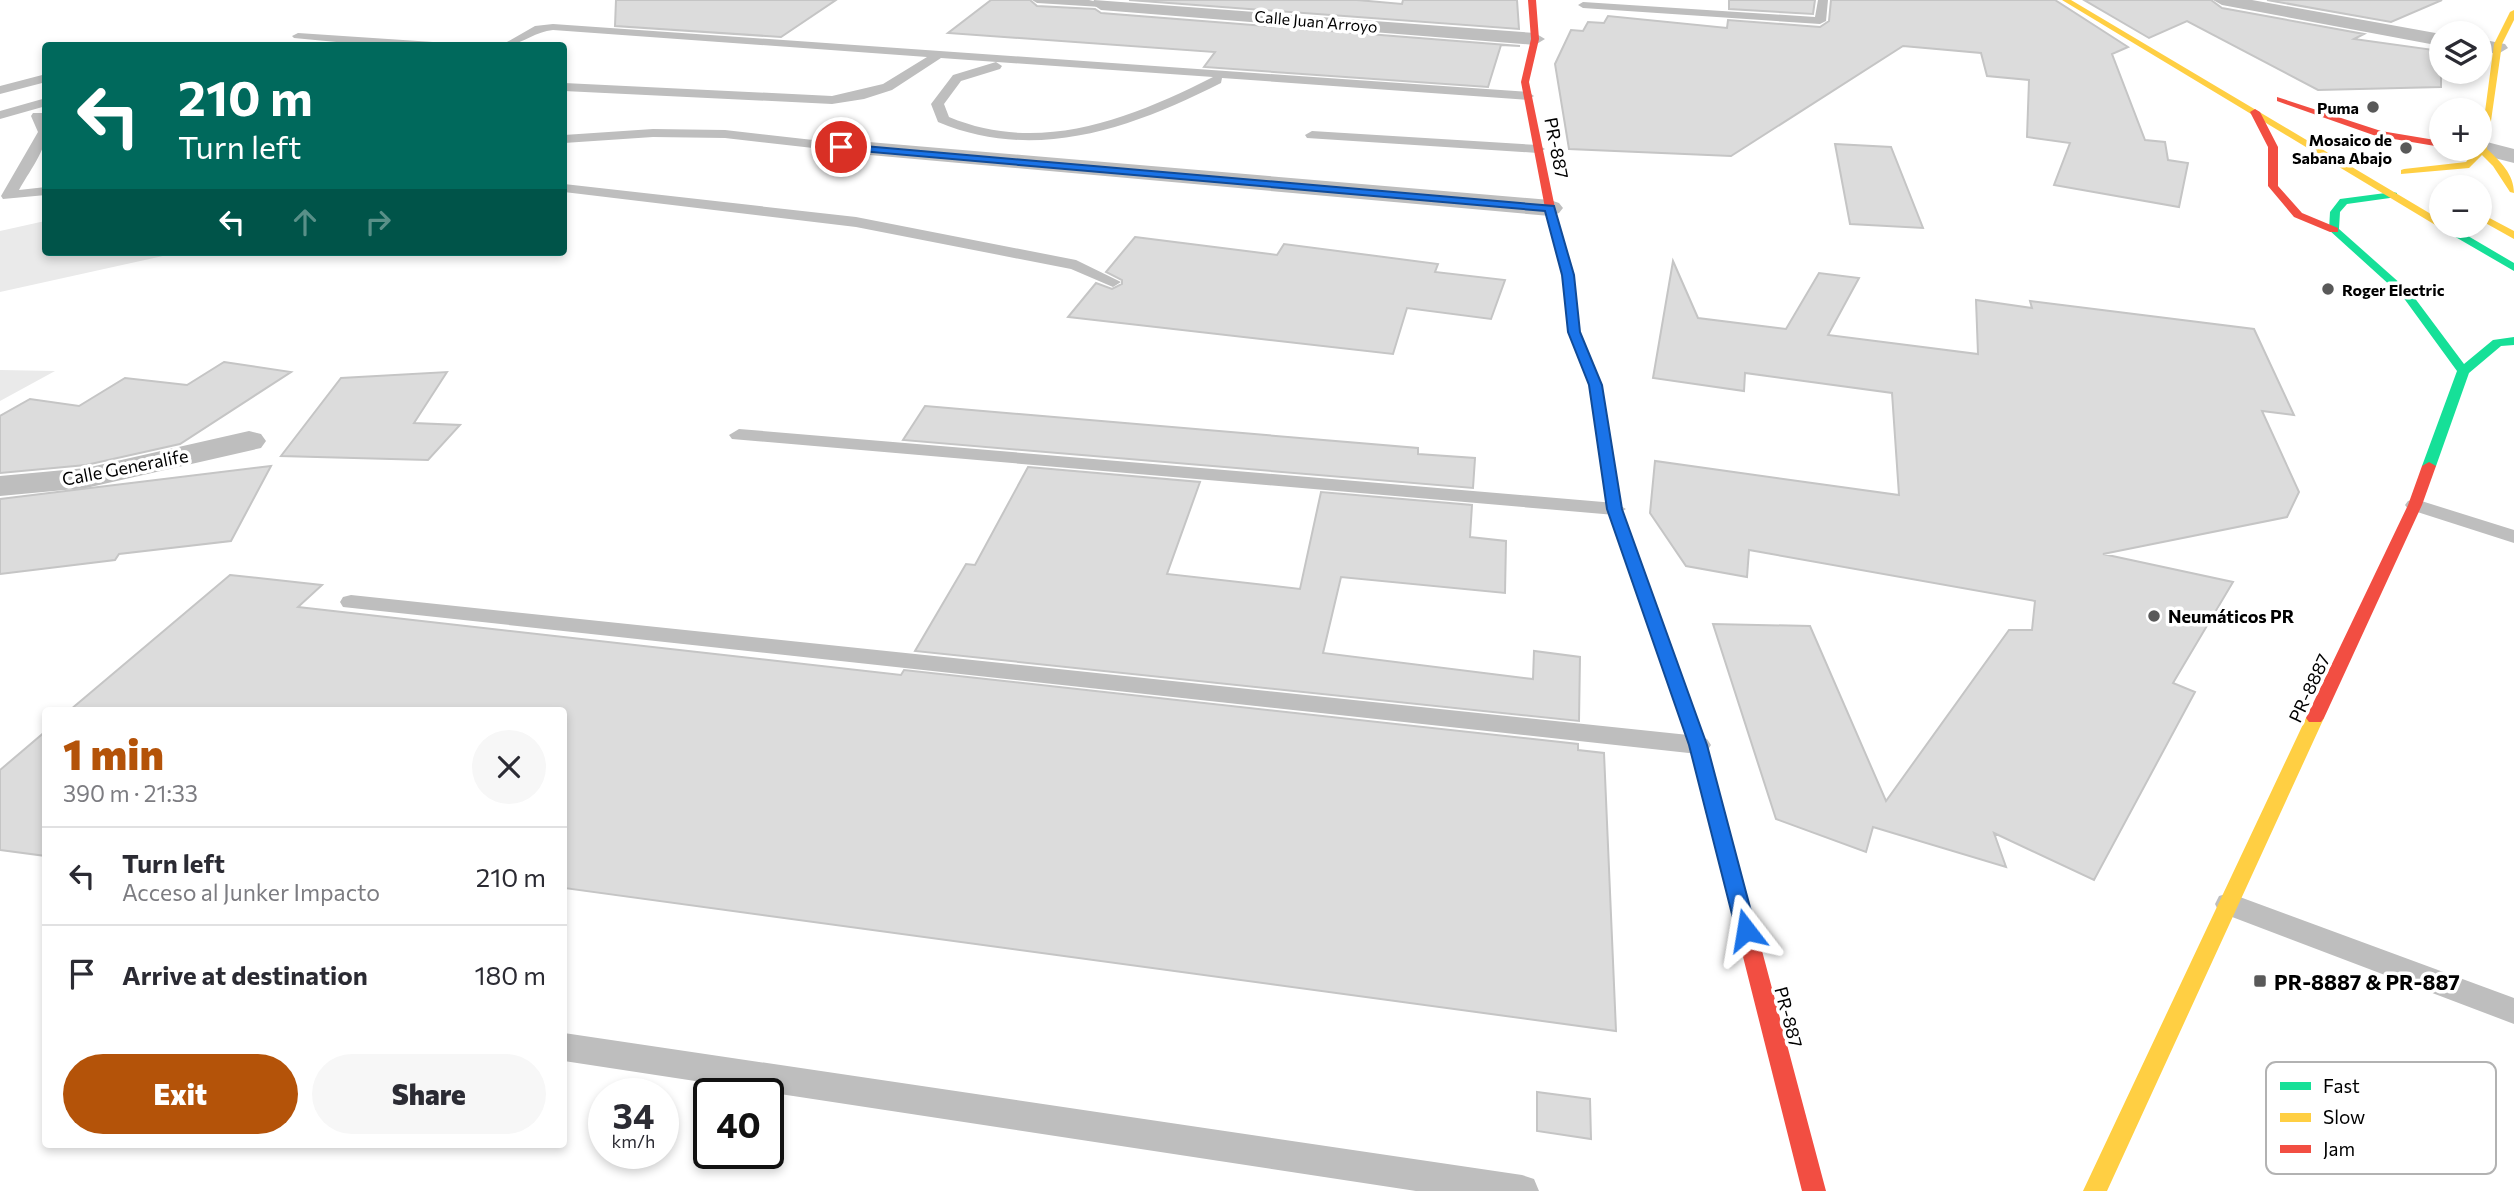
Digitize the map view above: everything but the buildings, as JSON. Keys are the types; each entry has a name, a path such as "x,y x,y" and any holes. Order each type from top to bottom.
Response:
{"main road":[{"name":"PR-887","path":"1532,0 1535,39 1525,82 1550,208 1568,275 1574,332 1596,385 1615,509 1698,745 1814,1191"},
{"path":"2066,0 2429,217"},
{"path":"2489,98 2497,52 2514,12"},
{"path":"2359,145 2274,95 2369,132 2395,139 2429,143"},
{"path":"2255,112 2272,138 2277,154 2273,186 2284,204 2294,215 2333,230 2407,295 2463,371 2497,343 2514,341"},
{"path":"2429,186 2398,168 2469,165 2472,161"},
{"path":"2491,161 2514,190"},
{"path":"2333,230 2335,212 2344,201 2393,195"},
{"path":"2492,223 2514,236"},
{"path":"2464,238 2514,268"},
{"name":"PR-8887","path":"2095,1191 2415,505 2463,371"}],"street":[{"path":"2222,0 2429,38"},
{"name":"Calle Juan Arroyo","path":"1103,2 1535,39"},
{"path":"822,145 1550,208"},
{"path":"2492,151 2514,156"},
{"name":"Calle Generalife","path":"0,486 86,478 249,441"}],"lane":[{"path":"1037,0 1103,2"},
{"path":"1583,5 1820,21 1823,0"},
{"path":"513,42 539,28 553,27 936,56 1089,63 1529,101"},
{"path":"298,36 379,42"},
{"path":"567,87 832,100 857,97 893,87 936,56"},
{"path":"1217,80 1138,117 1061,136 1010,137 958,127 943,119 937,104 957,78 977,70 1007,64 1529,101"},
{"path":"0,88 42,79"},
{"path":"18,85 42,88"},
{"path":"0,115 42,103"},
{"path":"38,116 42,125"},
{"path":"567,139 653,133 725,134 822,145"},
{"path":"1312,135 1538,149"},
{"path":"42,137 8,196 42,192"},
{"path":"567,188 856,222 1076,264 1113,282"},
{"path":"739,435 1615,509"},
{"path":"2415,505 2514,537"},
{"path":"351,603 1698,745"},
{"path":"2229,904 2514,1011"},
{"path":"567,1046 1522,1191"}],"shaded area":[{"path":"42,222 42,256 163,256 0,292 0,231"},
{"path":"0,370 55,371 0,401"}],"traffic: fast":[{"path":"2393,195 2344,201 2335,212 2334,230 2407,295 2463,371 2429,466"},
{"path":"2464,238 2514,268"},
{"path":"2463,371 2497,343 2514,341"}],"traffic: slow":[{"path":"2066,0 2429,217"},
{"path":"2404,172 2469,165 2483,148 2498,44 2514,12"},
{"path":"2492,159 2514,190"},
{"path":"2492,223 2514,236"},
{"path":"1603,434 1615,509 1698,745 1743,917"},
{"path":"2095,1191 2315,718"}],"traffic: jam":[{"path":"1532,0 1535,39 1525,82 1550,208 1568,275 1574,332 1596,385 1603,434"},
{"path":"2280,99 2379,134 2429,142"},
{"path":"2255,112 2273,147 2273,186 2298,215 2334,230"},
{"path":"2315,718 2415,505 2429,466"},
{"path":"1743,917 1814,1191"}],"place":[{"name":"Puma","path":"2373,107"},
{"name":"Mosaico de Sabana Abajo","path":"2406,148"},
{"name":"Roger Electric","path":"2328,289"},
{"name":"Neumáticos PR","path":"2154,616"},
{"name":"PR-8887 & PR-887","path":"2260,981"}],"route":[{"path":"841,147 1550,208 1568,275 1574,332 1596,385 1615,509 1698,745 1746,930"}]}
